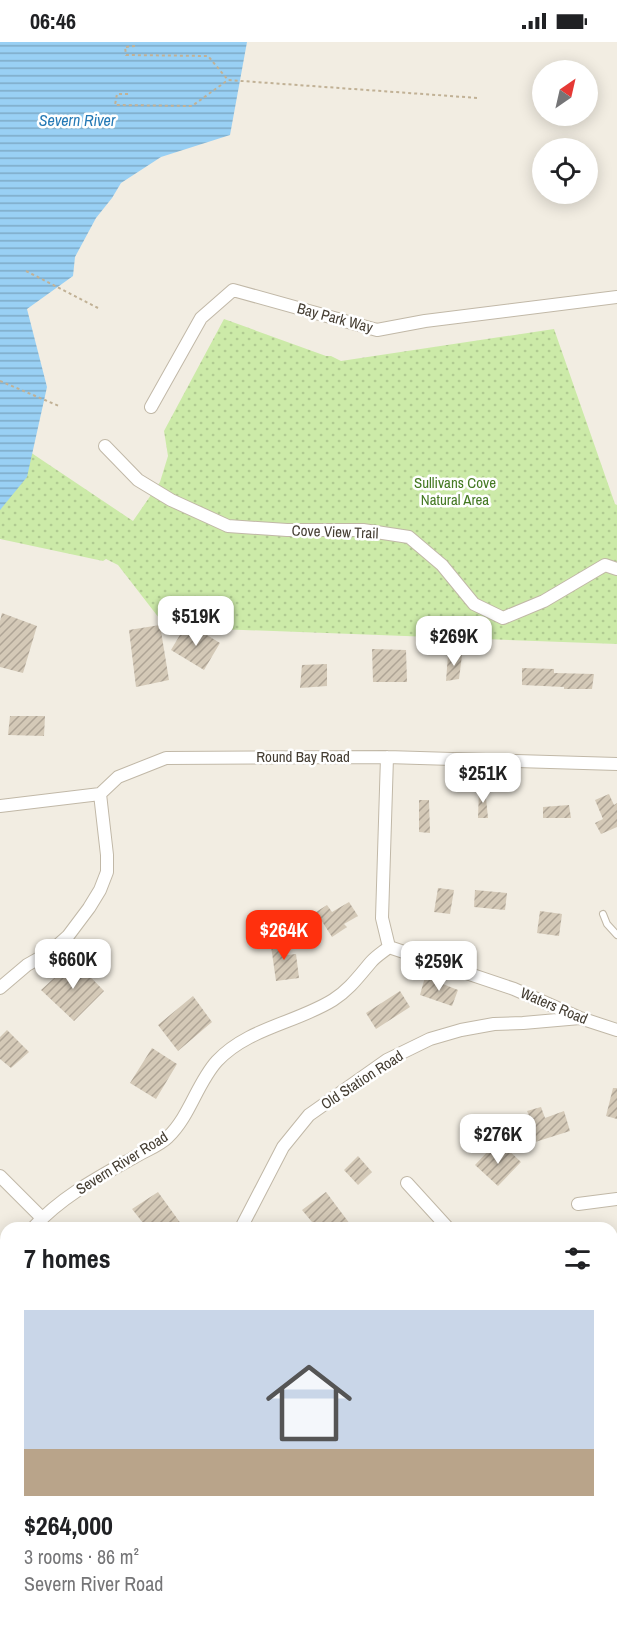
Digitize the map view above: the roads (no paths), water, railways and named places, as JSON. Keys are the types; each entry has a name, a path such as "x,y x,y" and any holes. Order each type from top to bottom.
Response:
{"street":[{"name":"Bay Park Way","path":"151,407 201,318 233,290 377,330 425,321 617,297"},
{"name":"Cove View Trail","path":"105,446 138,480 171,500 228,526 287,530 363,530 409,537 442,565 474,604 503,618 544,601 605,565 617,569"},
{"name":"Round Bay Road","path":"100,794 118,777 166,758 387,757 617,764"},
{"path":"387,757 382,918 389,947"},
{"path":"0,806 100,794 107,855 107,872 100,890 68,936 50,951 27,965 0,988"},
{"name":"Waters Road","path":"389,947 514,989 580,1018 617,1030"},
{"name":"Severn River Road","path":"38,1222 74,1192 168,1138 218,1060 245,1040 333,1000 353,984 373,960 389,947"},
{"name":"Old Station Road","path":"245,1222 283,1147 309,1115 387,1060 430,1039 461,1030 494,1024 580,1018"},
{"path":"0,1176 42,1218"},
{"path":"407,1183 439,1222"},
{"path":"578,1204 617,1198"}],"lane":[{"path":"603,914 607,924 617,935"}],"water":[{"name":"Severn River","path":"0,42 247,42 230,135 161,157 121,183 96,218 75,257 73,276 27,309 47,387 27,477 0,510"}],"park label":[{"name":"Sullivans Cove Natural Area","path":"455,492"}]}
